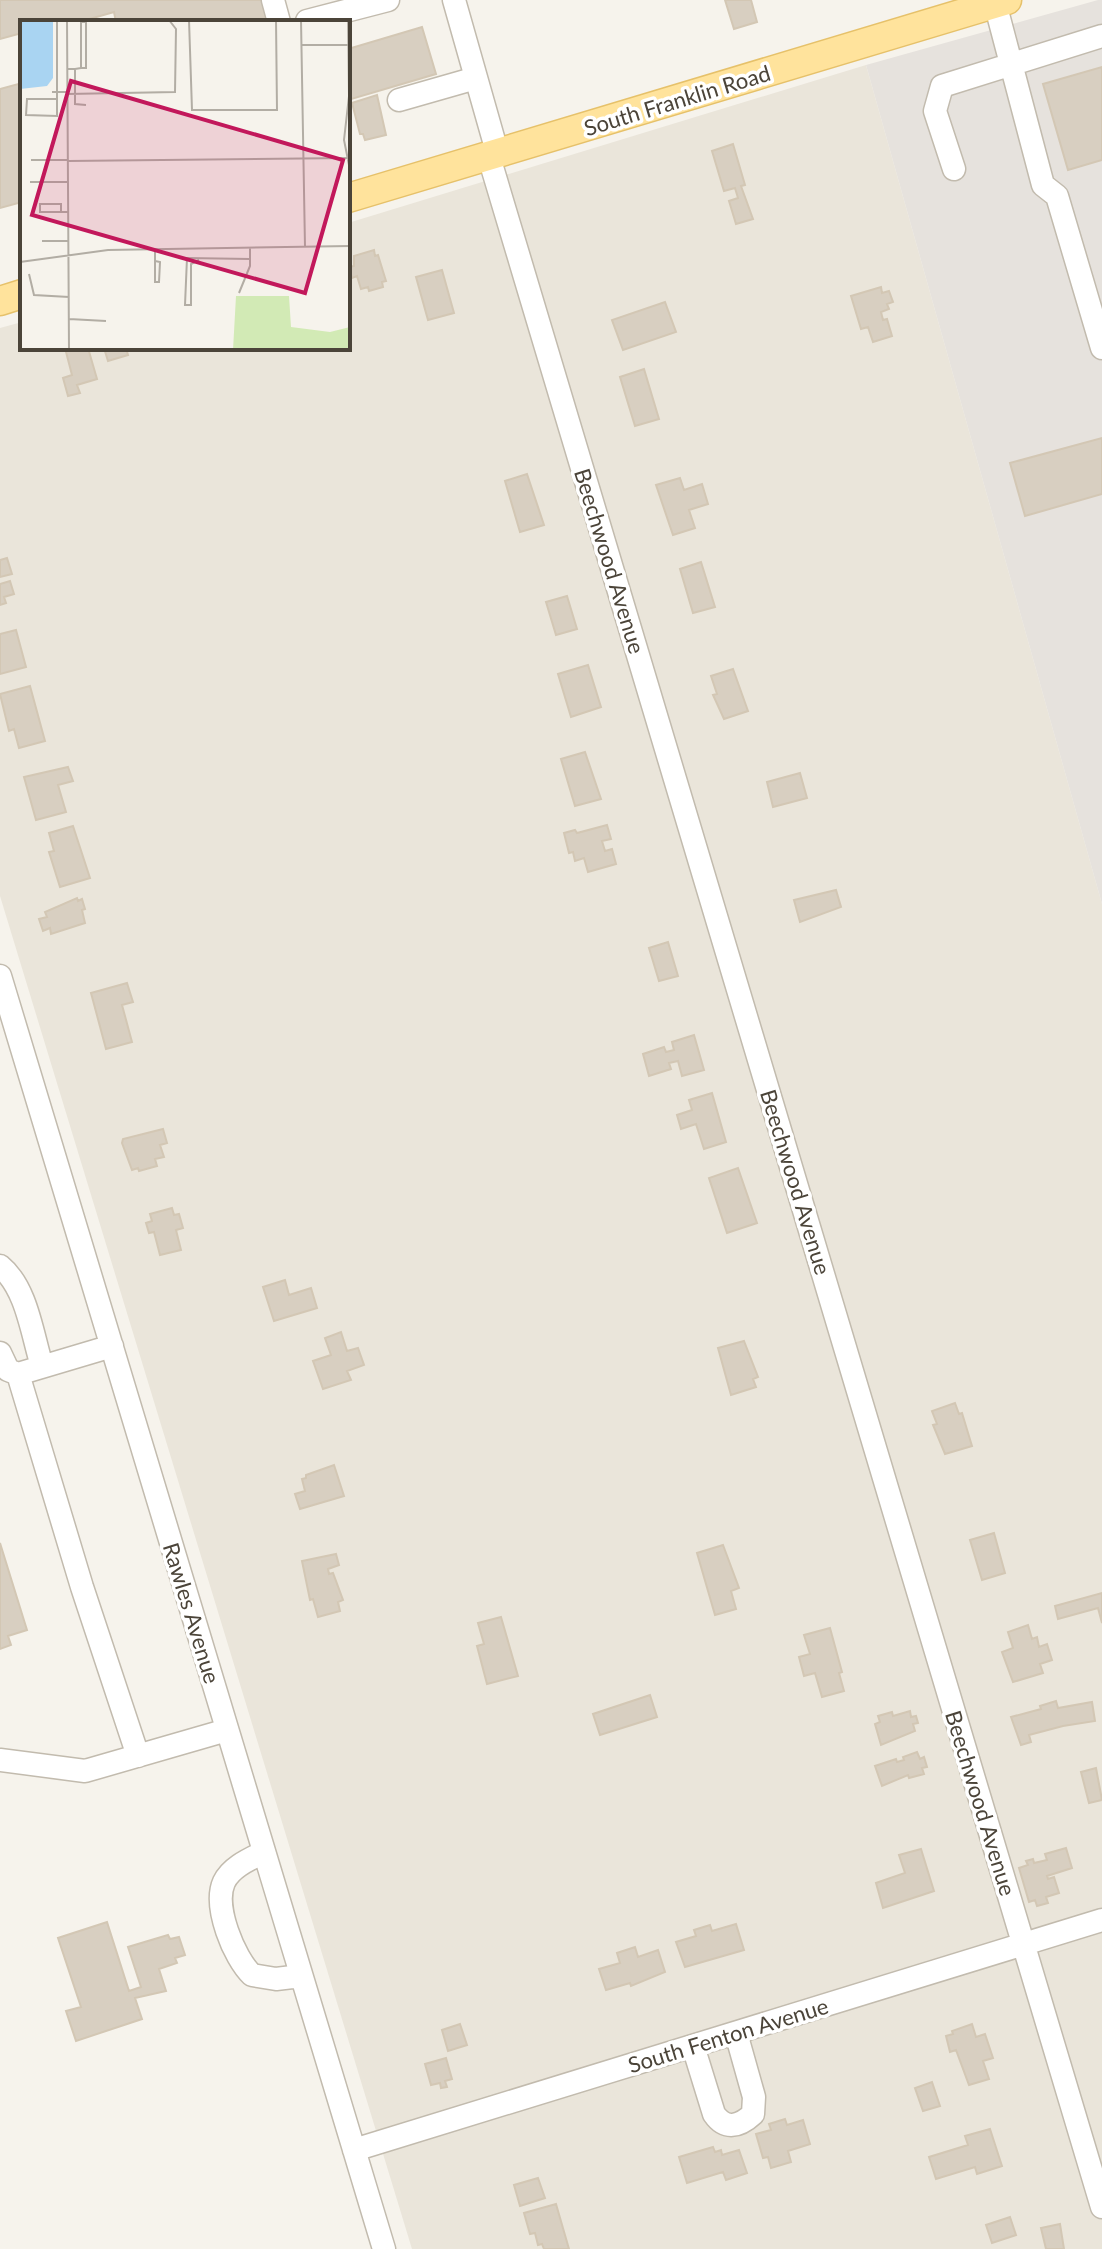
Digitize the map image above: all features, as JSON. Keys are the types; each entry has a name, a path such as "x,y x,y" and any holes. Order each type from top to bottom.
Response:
{"main road":[{"name":"South Franklin Road","path":"350,197 1001,2"},
{"path":"0,301 20,295"}],"street":[{"path":"273,0 278,20"},
{"path":"311,20 388,0"},
{"name":"Beechwood Avenue","path":"454,0 494,156 1102,2207"},
{"path":"1001,2 1043,185 1057,196 1102,348"},
{"path":"954,169 935,111 942,86 1102,36"},
{"path":"399,100 476,78"},
{"name":"Rawles Avenue","path":"0,976 5,1009 112,1346 384,2249"},
{"path":"0,1266 12,1276 23,1302 42,1366"},
{"path":"0,1353 8,1370 18,1374 112,1346"},
{"path":"18,1374 82,1587 138,1756"},
{"path":"0,1760 85,1771 227,1730"},
{"path":"264,1852 241,1865 223,1883 221,1898 225,1926 235,1952 252,1975 276,1979 301,1976"},
{"name":"South Fenton Avenue","path":"354,2150 1102,1920"},
{"path":"693,2046 714,2114 720,2122 730,2126 744,2122 753,2114 754,2097 736,2033"}],"shaded area":[{"path":"1102,0 1102,904 866,65"},
{"path":"866,65 1102,904 1102,2249 412,2249 0,896 0,328 20,323 20,350 350,350 350,222"}],"building":[{"path":"0,0 262,0 267,20 116,20 114,12 86,20 20,20 20,34 0,39"},
{"path":"725,0 751,0 757,22 734,29"},
{"path":"422,27 436,74 350,99 350,48"},
{"path":"1102,67 1102,160 1068,170 1043,84"},
{"path":"20,84 20,203 0,208 0,89"},
{"path":"377,95 386,135 365,140 360,134 352,103"},
{"path":"733,144 745,185 741,186 753,219 736,224 729,201 738,198 735,188 724,191 712,151"},
{"path":"374,250 386,281 382,282 383,287 369,291 368,287 361,289 357,276 352,278 350,271 350,267 354,266 354,256"},
{"path":"442,270 454,313 428,320 416,277"},
{"path":"881,287 882,293 889,291 893,302 887,304 889,309 881,312 883,320 887,319 892,336 873,342 868,327 861,329 851,296"},
{"path":"665,302 676,332 623,350 612,320"},
{"path":"66,350 89,350 97,379 77,385 80,393 68,396 63,378 72,375"},
{"path":"105,350 127,350 128,355 108,361"},
{"path":"644,369 659,419 635,426 620,377"},
{"path":"1102,438 1102,494 1025,516 1010,463"},
{"path":"527,474 544,525 520,532 505,481"},
{"path":"680,478 684,490 702,484 708,504 689,510 695,528 673,535 656,485"},
{"path":"7,558 12,574 0,577 0,560"},
{"path":"701,562 715,607 693,613 680,569"},
{"path":"10,581 14,594 4,597 6,603 0,605 0,584"},
{"path":"567,596 577,629 556,635 546,602"},
{"path":"16,630 26,667 0,674 0,634"},
{"path":"588,665 601,707 571,717 558,674"},
{"path":"733,669 748,711 724,719 713,695 717,694 711,676"},
{"path":"30,686 45,741 19,748 14,729 9,731 0,694"},
{"path":"585,752 601,799 575,806 561,759"},
{"path":"68,767 73,781 58,785 66,812 36,820 24,777"},
{"path":"800,773 807,798 773,807 767,782"},
{"path":"607,825 611,839 602,841 605,851 612,849 616,864 588,872 584,858 575,861 573,852 569,853 564,833"},
{"path":"73,826 90,878 60,887 49,852 54,851 49,833"},
{"path":"836,890 841,907 800,922 794,900"},
{"path":"77,898 78,901 82,899 85,923 51,934 50,928 43,931 39,919 47,917 45,912"},
{"path":"668,942 678,976 659,981 649,948"},
{"path":"127,983 133,1002 122,1005 132,1042 106,1049 91,993"},
{"path":"694,1035 704,1070 682,1076 678,1061 669,1063 671,1069 649,1076 643,1054 664,1047 666,1052 674,1050 672,1042"},
{"path":"712,1093 726,1142 704,1149 696,1124 681,1129 677,1115 692,1110 689,1100"},
{"path":"163,1129 167,1143 160,1145 164,1157 155,1159 157,1166 132,1170 123,1139"},
{"path":"738,1168 757,1223 727,1233 709,1178"},
{"path":"172,1208 174,1215 179,1214 183,1228 176,1230 181,1250 160,1255 154,1232 149,1233 146,1223 152,1221 150,1214"},
{"path":"285,1280 289,1295 311,1288 317,1308 274,1321 263,1287"},
{"path":"341,1332 347,1351 358,1348 364,1365 347,1371 351,1380 323,1389 313,1361 331,1355 325,1338"},
{"path":"744,1341 758,1377 753,1379 756,1387 731,1395 718,1348"},
{"path":"955,1403 959,1414 962,1413 972,1446 945,1454 933,1425 937,1424 932,1411"},
{"path":"334,1465 344,1496 300,1509 295,1494 305,1491 302,1479"},
{"path":"994,1533 1005,1573 982,1580 970,1540"},
{"path":"0,1543 27,1630 8,1636 11,1645 0,1649"},
{"path":"723,1545 739,1588 731,1591 736,1609 715,1615 697,1553"},
{"path":"336,1554 339,1565 328,1569 329,1574 333,1573 343,1600 338,1602 340,1611 318,1617 313,1599 310,1600 302,1561"},
{"path":"1102,1593 1102,1623 1098,1608 1058,1619 1055,1606"},
{"path":"501,1617 518,1676 487,1684 477,1646 484,1644 478,1623"},
{"path":"1028,1625 1032,1639 1037,1637 1039,1647 1047,1644 1052,1660 1040,1664 1043,1673 1013,1682 1002,1652 1013,1648 1008,1632"},
{"path":"830,1628 844,1691 822,1697 815,1673 804,1676 799,1657 810,1654 804,1635"},
{"path":"650,1695 657,1717 600,1735 593,1714"},
{"path":"1056,1701 1058,1708 1092,1702 1095,1721 1029,1735 1031,1742 1021,1745 1011,1717 1041,1709 1040,1706"},
{"path":"910,1711 911,1717 916,1716 918,1723 913,1724 915,1731 881,1745 875,1724 880,1722 878,1716"},
{"path":"917,1752 920,1759 924,1757 927,1767 922,1768 924,1774 909,1778 908,1775 882,1786 875,1766 896,1759 897,1762 904,1760 903,1757"},
{"path":"1096,1768 1102,1800 1089,1803 1081,1772"},
{"path":"1066,1848 1072,1868 1047,1876 1048,1879 1054,1877 1059,1893 1046,1897 1048,1903 1037,1906 1035,1900 1029,1902 1019,1868 1028,1865 1026,1861 1047,1860 1045,1854"},
{"path":"921,1849 934,1891 883,1908 876,1883 905,1873 899,1855"},
{"path":"107,1922 129,1991 141,1987 128,1947 168,1935 170,1939 179,1937 185,1955 175,1958 177,1963 159,1969 166,1991 135,1998 142,2019 76,2041 66,2011 81,2007 58,1938"},
{"path":"736,1924 744,1950 685,1967 676,1942 696,1936 694,1930 710,1925 712,1931"},
{"path":"635,1947 638,1957 658,1950 665,1972 631,1986 630,1983 606,1990 599,1969 620,1963 617,1953"},
{"path":"460,2024 467,2045 448,2051 442,2030"},
{"path":"972,2024 976,2037 985,2034 993,2058 983,2061 989,2079 969,2085 956,2050 950,2052 946,2036"},
{"path":"446,2058 452,2079 445,2081 447,2087 441,2088 440,2083 431,2085 425,2064"},
{"path":"932,2082 940,2106 923,2111 915,2088"},
{"path":"785,2119 787,2125 803,2120 810,2144 788,2151 791,2162 771,2168 768,2157 763,2158 756,2134 771,2130 769,2124"},
{"path":"990,2129 1002,2166 977,2174 975,2167 936,2179 929,2157 968,2145 965,2136"},
{"path":"713,2147 715,2152 721,2150 722,2155 739,2150 747,2173 726,2180 723,2172 687,2183 679,2157"},
{"path":"538,2178 545,2198 520,2206 514,2185"},
{"path":"556,2204 569,2249 544,2249 542,2244 538,2245 535,2233 530,2234 524,2213"},
{"path":"1010,2217 1016,2235 992,2243 986,2225"},
{"path":"1060,2224 1064,2249 1046,2249 1041,2228"}]}
